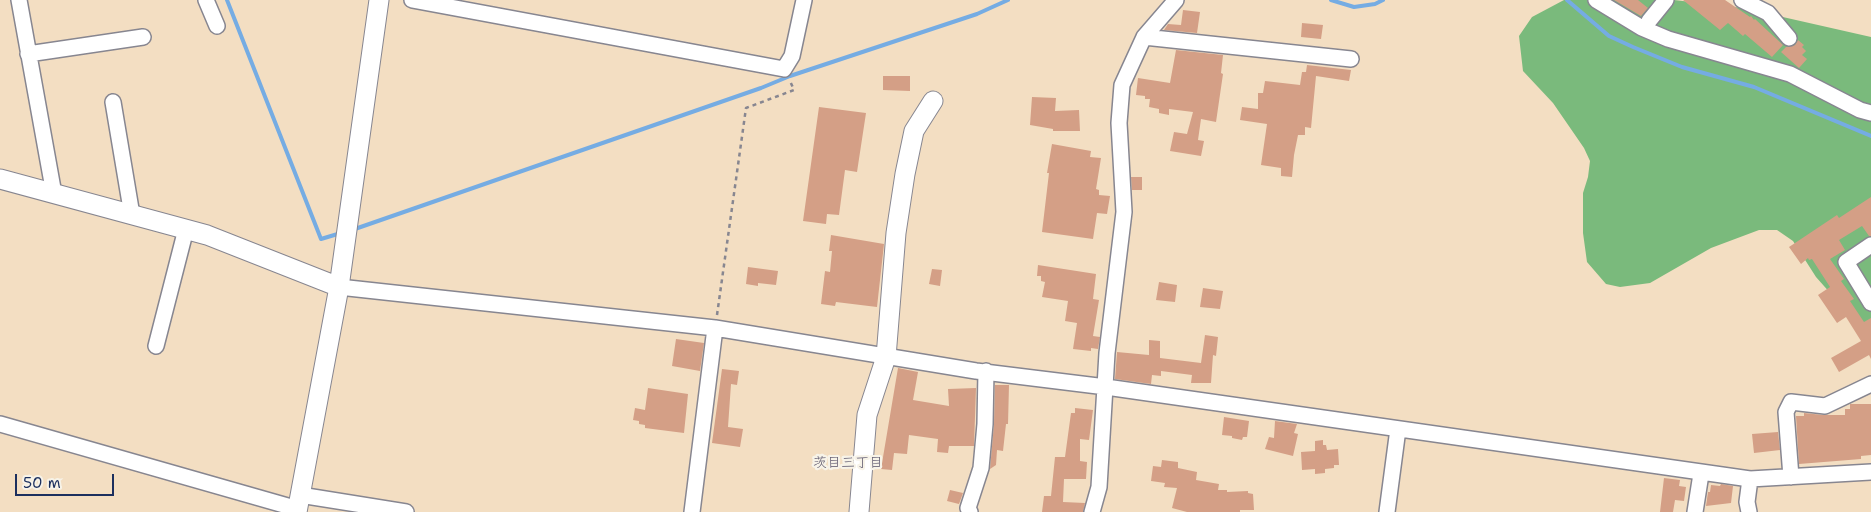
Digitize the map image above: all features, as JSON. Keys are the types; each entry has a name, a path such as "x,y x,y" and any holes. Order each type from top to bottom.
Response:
{"street":[{"path":"19,0 54,194"},
{"path":"206,0 217,26"},
{"path":"298,505 339,287 379,0"},
{"path":"412,0 784,69 792,56 804,0"},
{"path":"1092,512 1099,487 1107,353 1124,212 1118,123 1122,84 1144,37 1176,0"},
{"path":"1596,0 1642,28 1668,39 1790,74 1860,110 1871,113"},
{"path":"1649,21 1666,0"},
{"path":"1742,0 1768,13 1789,38"},
{"path":"28,54 143,37"},
{"path":"1144,37 1350,59"},
{"path":"859,512 867,415 886,357 896,233 905,174 914,131 932,101"},
{"path":"113,102 132,214"},
{"path":"0,179 207,235 339,287 715,328 886,357 1750,480 1871,472"},
{"path":"156,346 186,229"},
{"path":"1871,245 1846,262 1871,303"},
{"path":"692,512 715,328"},
{"path":"970,512 968,508 981,468 986,424 986,371"},
{"path":"1791,477 1786,412 1791,402 1825,406 1871,384"},
{"path":"0,424 298,505 406,512"},
{"path":"1387,512 1398,429"},
{"path":"1695,512 1701,474"},
{"path":"1749,512 1747,502 1750,480"}],"path":[{"path":"715,328 746,108 794,90 784,69"}],"green space":[{"path":"1564,0 1674,0 1743,8 1871,37 1871,339 1816,277 1793,241 1777,230 1759,230 1711,248 1650,283 1620,287 1606,284 1587,262 1583,233 1583,193 1590,161 1584,148 1553,103 1523,71 1519,36 1532,17"}],"building":[{"path":"1614,0 1638,0 1648,8 1641,16"},
{"path":"1683,0 1725,0 1755,19 1783,45 1772,57 1745,34 1743,36 1728,23 1720,30"},
{"path":"1183,10 1200,12 1197,33 1164,30 1168,24 1181,25"},
{"path":"1302,23 1323,25 1321,39 1301,37"},
{"path":"1798,40 1804,45 1802,47 1806,51 1802,55 1807,59 1799,68 1781,52 1786,47 1795,45"},
{"path":"1176,50 1223,55 1221,73 1223,74 1216,122 1201,119 1198,140 1204,141 1201,156 1170,151 1174,132 1187,134 1193,112 1169,109 1169,115 1159,113 1159,109 1149,107 1150,99 1145,99 1145,96 1136,95 1138,78 1170,83"},
{"path":"1307,65 1351,70 1349,81 1316,76 1311,128 1305,127 1305,135 1298,135 1292,177 1281,176 1281,168 1261,165 1267,124 1240,120 1242,107 1258,109 1258,93 1263,93 1265,81 1300,85 1302,72 1306,72"},
{"path":"883,76 910,76 910,91 883,90"},
{"path":"1032,97 1056,98 1055,111 1079,110 1080,131 1053,131 1053,129 1030,125"},
{"path":"819,107 866,113 857,172 845,170 839,215 827,214 826,224 803,221"},
{"path":"1052,144 1091,151 1090,157 1101,158 1096,189 1099,190 1099,195 1110,196 1107,214 1097,213 1093,239 1042,232 1049,173 1047,173"},
{"path":"1131,177 1142,177 1142,190 1132,190"},
{"path":"1871,197 1871,236 1862,226 1839,240 1845,250 1830,259 1844,279 1841,281 1854,299 1850,301 1864,322 1871,318 1871,359 1869,355 1839,372 1831,358 1861,341 1846,317 1837,323 1818,295 1830,287 1812,259 1809,260 1808,258 1801,264 1789,247 1837,215 1839,218"},
{"path":"831,235 884,244 877,307 836,302 835,306 821,304 825,271 830,272 832,251 829,251"},
{"path":"1038,265 1096,274 1093,299 1099,300 1093,336 1100,337 1098,349 1091,348 1091,351 1073,349 1077,323 1065,321 1068,301 1042,297 1045,282 1041,281 1041,276 1037,276"},
{"path":"748,267 778,271 776,285 758,283 758,286 746,284"},
{"path":"932,269 942,270 940,286 929,284"},
{"path":"1159,282 1177,285 1175,302 1156,300"},
{"path":"1203,288 1223,291 1220,309 1200,307"},
{"path":"1205,335 1218,337 1216,356 1213,355 1211,383 1191,383 1192,375 1161,371 1161,376 1152,375 1151,384 1115,379 1117,352 1149,355 1149,340 1160,341 1160,358 1201,363"},
{"path":"676,339 704,343 700,371 672,366"},
{"path":"898,368 918,372 913,400 949,406 948,389 976,388 974,446 949,446 948,453 937,452 938,439 909,435 907,454 894,453 892,470 881,469"},
{"path":"722,369 739,371 737,385 731,384 728,427 743,429 740,447 712,443"},
{"path":"995,385 1009,385 1008,424 1006,424 1003,451 997,450 996,465 990,469 994,424"},
{"path":"648,388 688,394 684,433 645,428 645,425 639,424 639,421 633,420 635,408 645,410"},
{"path":"1850,404 1871,404 1871,455 1861,456 1861,459 1799,464 1796,416 1804,416 1804,413 1845,415 1845,409 1850,409"},
{"path":"1075,408 1093,410 1089,440 1080,439 1080,461 1087,462 1086,479 1064,479 1063,502 1085,503 1083,512 1042,512 1044,496 1051,496 1055,457 1065,457 1071,413 1075,413"},
{"path":"1224,417 1249,421 1247,437 1243,437 1242,440 1222,435"},
{"path":"1275,421 1297,424 1294,433 1298,434 1293,456 1265,449 1269,437 1274,438"},
{"path":"1778,432 1780,450 1754,453 1752,434"},
{"path":"1323,440 1323,445 1326,445 1327,450 1338,449 1339,465 1334,465 1334,468 1325,469 1325,473 1315,474 1315,469 1302,470 1301,452 1315,451 1315,441"},
{"path":"1162,460 1178,462 1178,468 1197,472 1196,480 1219,484 1218,490 1227,490 1227,492 1248,491 1248,493 1253,494 1254,510 1240,510 1240,512 1187,512 1172,508 1177,488 1164,487 1165,483 1151,481 1153,466 1161,467"},
{"path":"1664,478 1680,480 1679,486 1686,487 1684,501 1675,500 1673,512 1660,512"},
{"path":"1721,484 1733,486 1731,503 1706,506 1711,485 1720,486"},
{"path":"950,490 963,493 959,504 947,501"}],"waterway":[{"path":"227,0 321,239 341,233"},
{"path":"352,230 761,88 790,76 977,14 1008,0"},
{"path":"1331,0 1354,7 1375,4 1383,0"},
{"path":"1567,0 1609,36 1633,47 1682,67 1754,87 1871,136"}],"district":[{"name":"茨目三丁目","path":"848,463"}]}
